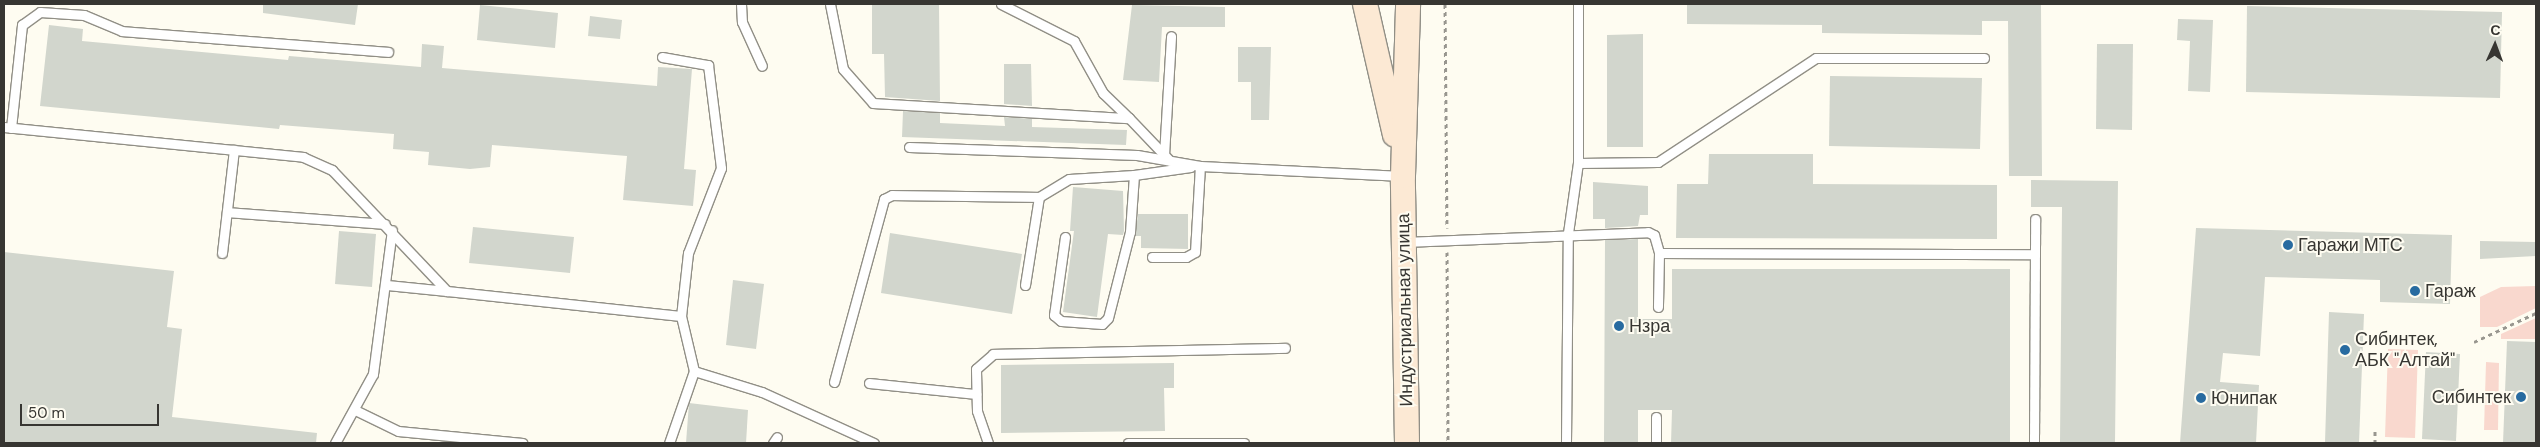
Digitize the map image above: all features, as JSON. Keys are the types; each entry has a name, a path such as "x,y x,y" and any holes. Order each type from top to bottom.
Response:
{"main road":[{"name":"Индустриальная улица","path":"1365,4 1403,176"},
{"name":"Индустриальная улица","path":"1407,443 1403,176 1408,4"}],"lane":[{"path":"741,4 742,22 762,66"},
{"path":"830,4 843,69 873,103 1129,118"},
{"path":"1001,4 1074,41 1103,93 1167,158"},
{"path":"1566,443 1568,233 1578,163 1578,4"},
{"path":"388,52 122,30 84,15 40,12 22,25 7,127 234,150 318,162 388,227 447,291"},
{"path":"1167,158 1171,36"},
{"path":"662,57 708,65 721,168 688,253 681,316 694,371 668,443"},
{"path":"1578,163 1658,162 1816,58 1984,58"},
{"path":"909,147 1137,155 1167,158 1200,166"},
{"path":"222,253 234,150"},
{"path":"1152,257 1195,252 1200,166"},
{"path":"834,382 884,199 892,195 1039,197 1069,179 1134,175 1200,166 1403,176"},
{"path":"1064,237 1054,315 1061,321 1102,324 1108,318 1130,232 1134,175"},
{"path":"1025,285 1039,197"},
{"path":"227,212 388,227"},
{"path":"2034,443 2035,219"},
{"path":"334,443 355,410 373,374 387,284 388,227"},
{"path":"1403,242 1568,233 1648,232 1654,235 1659,252 1658,308"},
{"path":"1659,252 2035,254"},
{"path":"387,284 681,316"},
{"path":"988,443 976,394 976,369 993,354 1285,348"},
{"path":"694,371 762,392 874,443"},
{"path":"869,383 976,394"},
{"path":"355,410 398,431 522,443"},
{"path":"1656,417 1656,443"},
{"path":"1128,443 1244,443"}],"path":[{"path":"1445,4 1448,443"},
{"path":"2474,342 2536,313"},
{"path":"2374,443 2375,430"}],"shaded area":[{"path":"2536,286 2536,308 2497,327 2480,327 2480,297 2501,287"},
{"path":"2536,318 2536,339 2501,339 2501,334"},
{"path":"2388,349 2418,350 2415,438 2385,437"},
{"path":"2486,362 2499,363 2498,430 2484,430"}],"building":[{"path":"263,4 358,4 355,25 263,13"},
{"path":"872,4 939,4 940,101 885,97 884,54 872,54"},
{"path":"1687,4 2041,4 2042,176 2009,176 2008,21 1982,21 1982,35 1822,33 1822,25 1687,24"},
{"path":"480,5 558,13 555,48 477,40"},
{"path":"1132,5 1225,7 1225,27 1162,27 1159,82 1123,80"},
{"path":"2247,6 2502,12 2500,98 2246,92"},
{"path":"590,16 622,20 620,39 588,36"},
{"path":"2178,19 2213,20 2210,92 2188,91 2190,41 2177,40"},
{"path":"49,25 83,29 82,41 288,60 289,56 421,67 422,44 444,46 442,68 657,86 658,67 692,69 684,169 696,170 693,206 623,200 627,156 492,145 490,167 470,169 428,165 429,152 393,149 394,134 280,125 279,129 40,106"},
{"path":"1643,34 1643,147 1607,147 1607,35"},
{"path":"2097,44 2133,44 2132,130 2096,129"},
{"path":"1238,47 1271,47 1269,120 1251,120 1251,82 1238,82"},
{"path":"1004,64 1031,64 1032,106 1004,104"},
{"path":"1830,76 1982,78 1980,149 1829,146"},
{"path":"903,111 940,113 940,123 1005,126 1004,117 1032,119 1032,127 1127,130 1126,145 902,137"},
{"path":"1709,154 1813,154 1813,184 1997,185 1997,239 1676,238 1677,184 1708,184"},
{"path":"2031,180 2118,181 2115,443 2060,443 2062,207 2031,207"},
{"path":"1593,182 1648,186 1648,215 1640,215 1638,226 1605,228 1605,219 1593,219"},
{"path":"1073,187 1123,191 1124,231 1123,235 1108,234 1097,317 1063,312 1074,231 1070,231"},
{"path":"1138,214 1188,214 1188,249 1141,248 1141,236 1135,236"},
{"path":"473,227 574,237 570,273 469,263"},
{"path":"2196,228 2452,235 2450,304 2380,302 2380,280 2265,277 2260,356 2223,353 2220,382 2259,385 2256,443 2180,443"},
{"path":"339,231 376,234 372,287 335,284"},
{"path":"890,233 1022,254 1012,314 881,293"},
{"path":"1638,239 1638,319 1672,319 1672,269 2010,269 2010,443 1671,443 1672,410 1638,410 1638,443 1604,443 1605,240"},
{"path":"2480,241 2536,242 2536,256 2480,259"},
{"path":"4,252 174,271 167,327 182,329 172,417 317,433 316,443 4,443"},
{"path":"733,280 764,284 756,349 726,345"},
{"name":"Сибинтек, АБК \"Алтай\"","path":"2329,312 2364,314 2359,443 2325,443"},
{"name":"Сибинтек","path":"2507,341 2536,342 2536,443 2503,443"},
{"path":"2426,352 2460,354 2456,441 2422,439"},
{"path":"1174,363 1174,388 1164,388 1165,431 1001,433 1001,365"},
{"path":"689,403 748,410 746,443 686,443"}],"place":[{"name":"Гаражи МТС","path":"2288,245"},
{"name":"Гараж","path":"2415,291"},
{"name":"Нзра","path":"1619,326"},
{"name":"Сибинтек, АБК \"Алтай\"","path":"2345,350"},
{"name":"Сибинтек","path":"2521,397"},
{"name":"Юнипак","path":"2201,398"}]}
